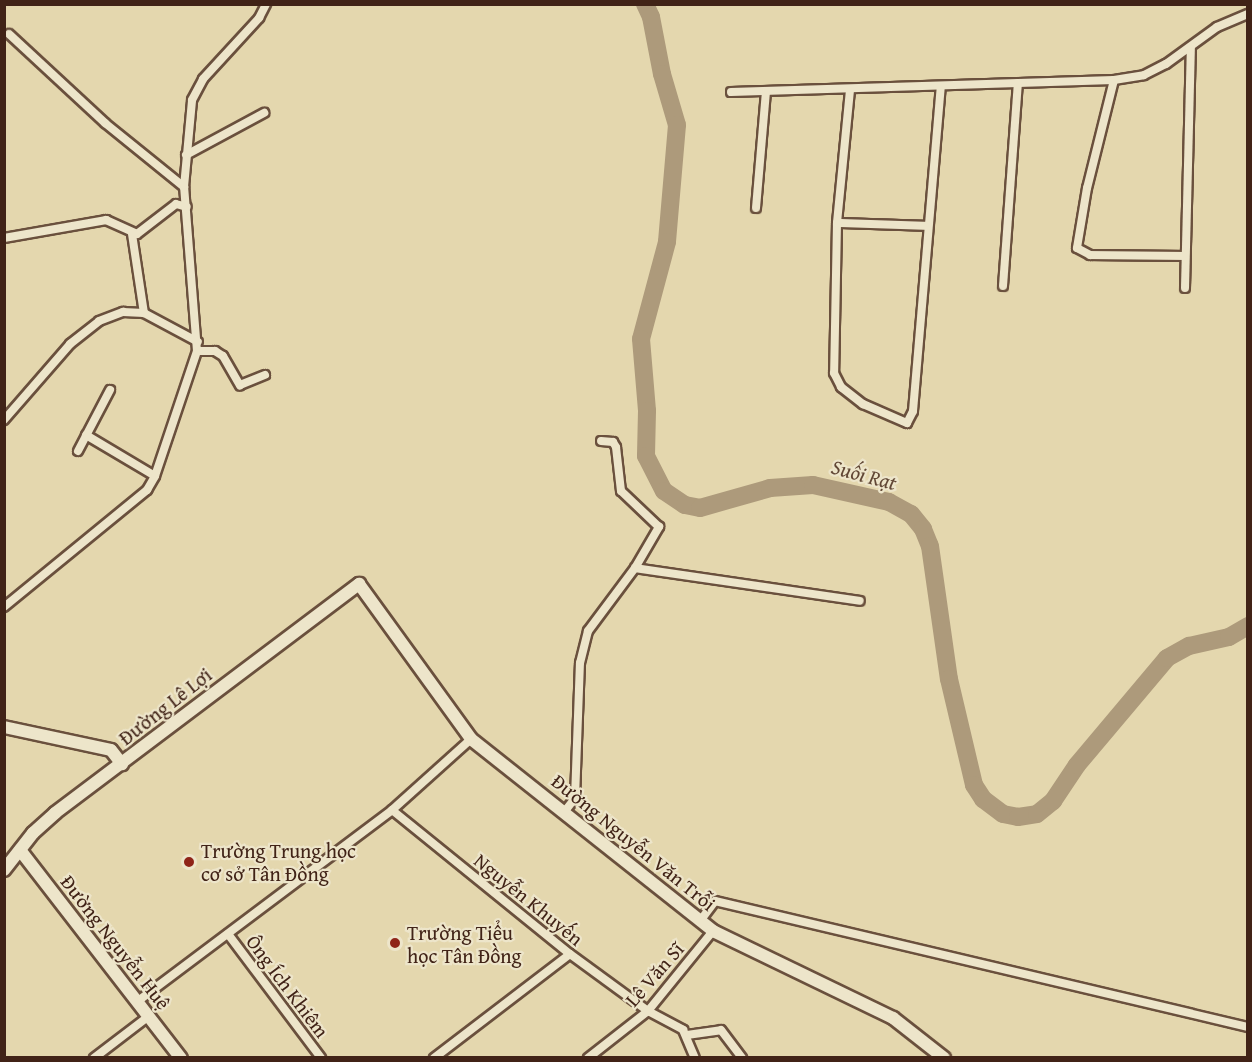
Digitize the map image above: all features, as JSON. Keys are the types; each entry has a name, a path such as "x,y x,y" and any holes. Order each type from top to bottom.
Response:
{"street":[{"path":"4,606 147,490 155,476 198,347 184,187 192,100 202,79 259,18 266,4"},
{"path":"731,92 1114,80 1144,75 1191,47 1217,27 1248,14"},
{"path":"9,33 105,123 184,187"},
{"path":"1185,288 1191,47"},
{"path":"1114,80 1089,177 1077,248 1090,255 1184,256"},
{"path":"1003,286 1018,84"},
{"path":"850,90 837,222 834,373 841,387 862,404 907,423 913,411 927,226 941,87"},
{"path":"756,208 766,91"},
{"path":"186,155 264,113"},
{"path":"4,238 106,220 132,234 142,232 176,204 187,207"},
{"path":"837,222 927,226"},
{"path":"132,234 144,313"},
{"path":"4,420 84,330 123,312 144,313 198,347 224,356 240,385 265,375"},
{"path":"78,451 110,390"},
{"path":"86,435 155,476"},
{"path":"565,811 575,798 580,663 588,632 635,568 659,527 621,491 616,447 613,442 601,441"},
{"path":"635,568 860,601"},
{"name":"Đường Nguyễn Văn Trỗi","path":"359,585 471,739 565,811 713,931 893,1018 944,1058"},
{"name":"Đường Lê Lợi","path":"4,870 55,813 122,765 359,585"},
{"path":"4,727 111,750 122,765"},
{"path":"138,1001 392,810 471,739"},
{"name":"Nguyễn Khuyến","path":"392,810 570,954 648,1011 687,1035"},
{"name":"Đường Nguyễn Huệ","path":"20,850 181,1058"},
{"path":"700,921 715,901 1248,1027"},
{"name":"Lê Văn Sĩ","path":"588,1058 648,1011 713,931"},
{"name":"Ông Ích Khiêm","path":"228,934 321,1058"},
{"path":"434,1058 570,954"},
{"path":"94,1058 149,1016"},
{"path":"695,1058 687,1035 721,1030 742,1058"}],"waterway":[{"name":"Suối Rạt","path":"645,4 651,17 662,74 677,125 667,242 641,339 647,411 646,456 664,491 685,505 700,508 770,488 813,485 889,502 911,514 923,529 930,546 949,679 974,785 983,799 1003,814 1018,817 1037,814 1053,801 1077,765 1167,658 1189,646 1229,637 1248,626"}],"place":[{"name":"Trường Trung học cơ sở Tân Đồng","path":"189,862"},
{"name":"Trường Tiểu học Tân Đồng","path":"395,943"}]}
